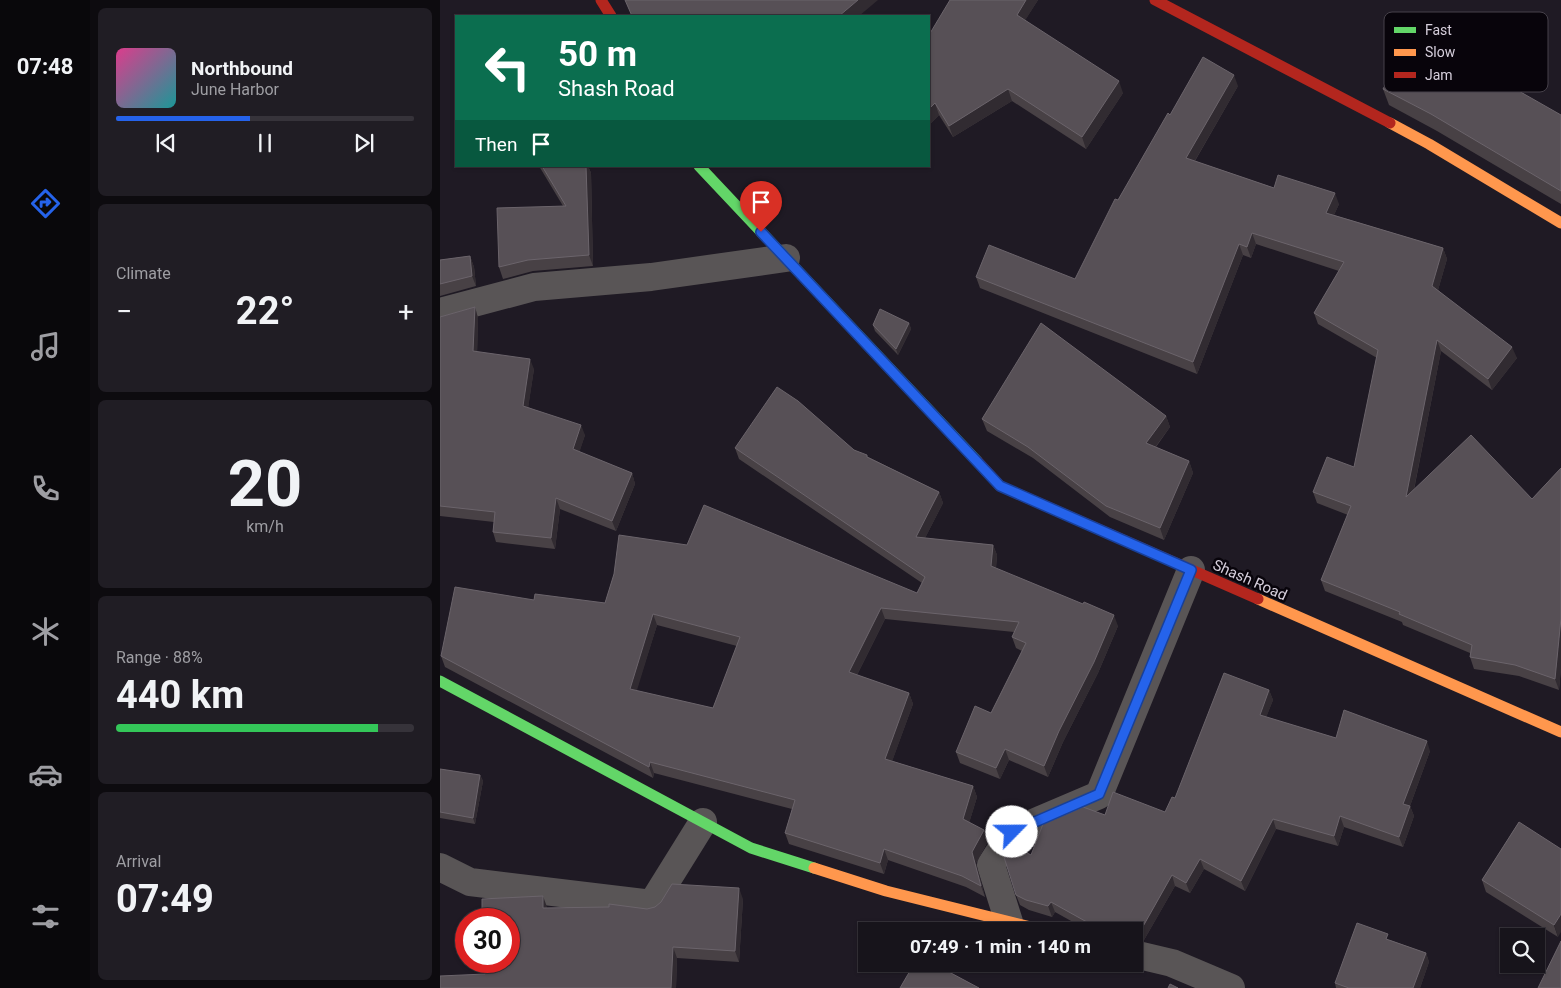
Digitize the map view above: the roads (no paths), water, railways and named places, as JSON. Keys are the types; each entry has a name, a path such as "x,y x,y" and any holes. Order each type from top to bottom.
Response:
{"street":[{"path":"601,0 610,15"},
{"path":"1155,0 1429,144 1561,223"},
{"name":"Shash Road","path":"700,167 1000,486 1561,732"},
{"path":"440,312 534,287 651,277 786,258"},
{"path":"1009,922 991,865 1012,832 1099,794 1191,570"},
{"path":"440,681 751,848 886,891 1009,922"},
{"path":"440,867 470,882 652,904 702,822"},
{"path":"1143,956 1172,964 1232,988"}]}
